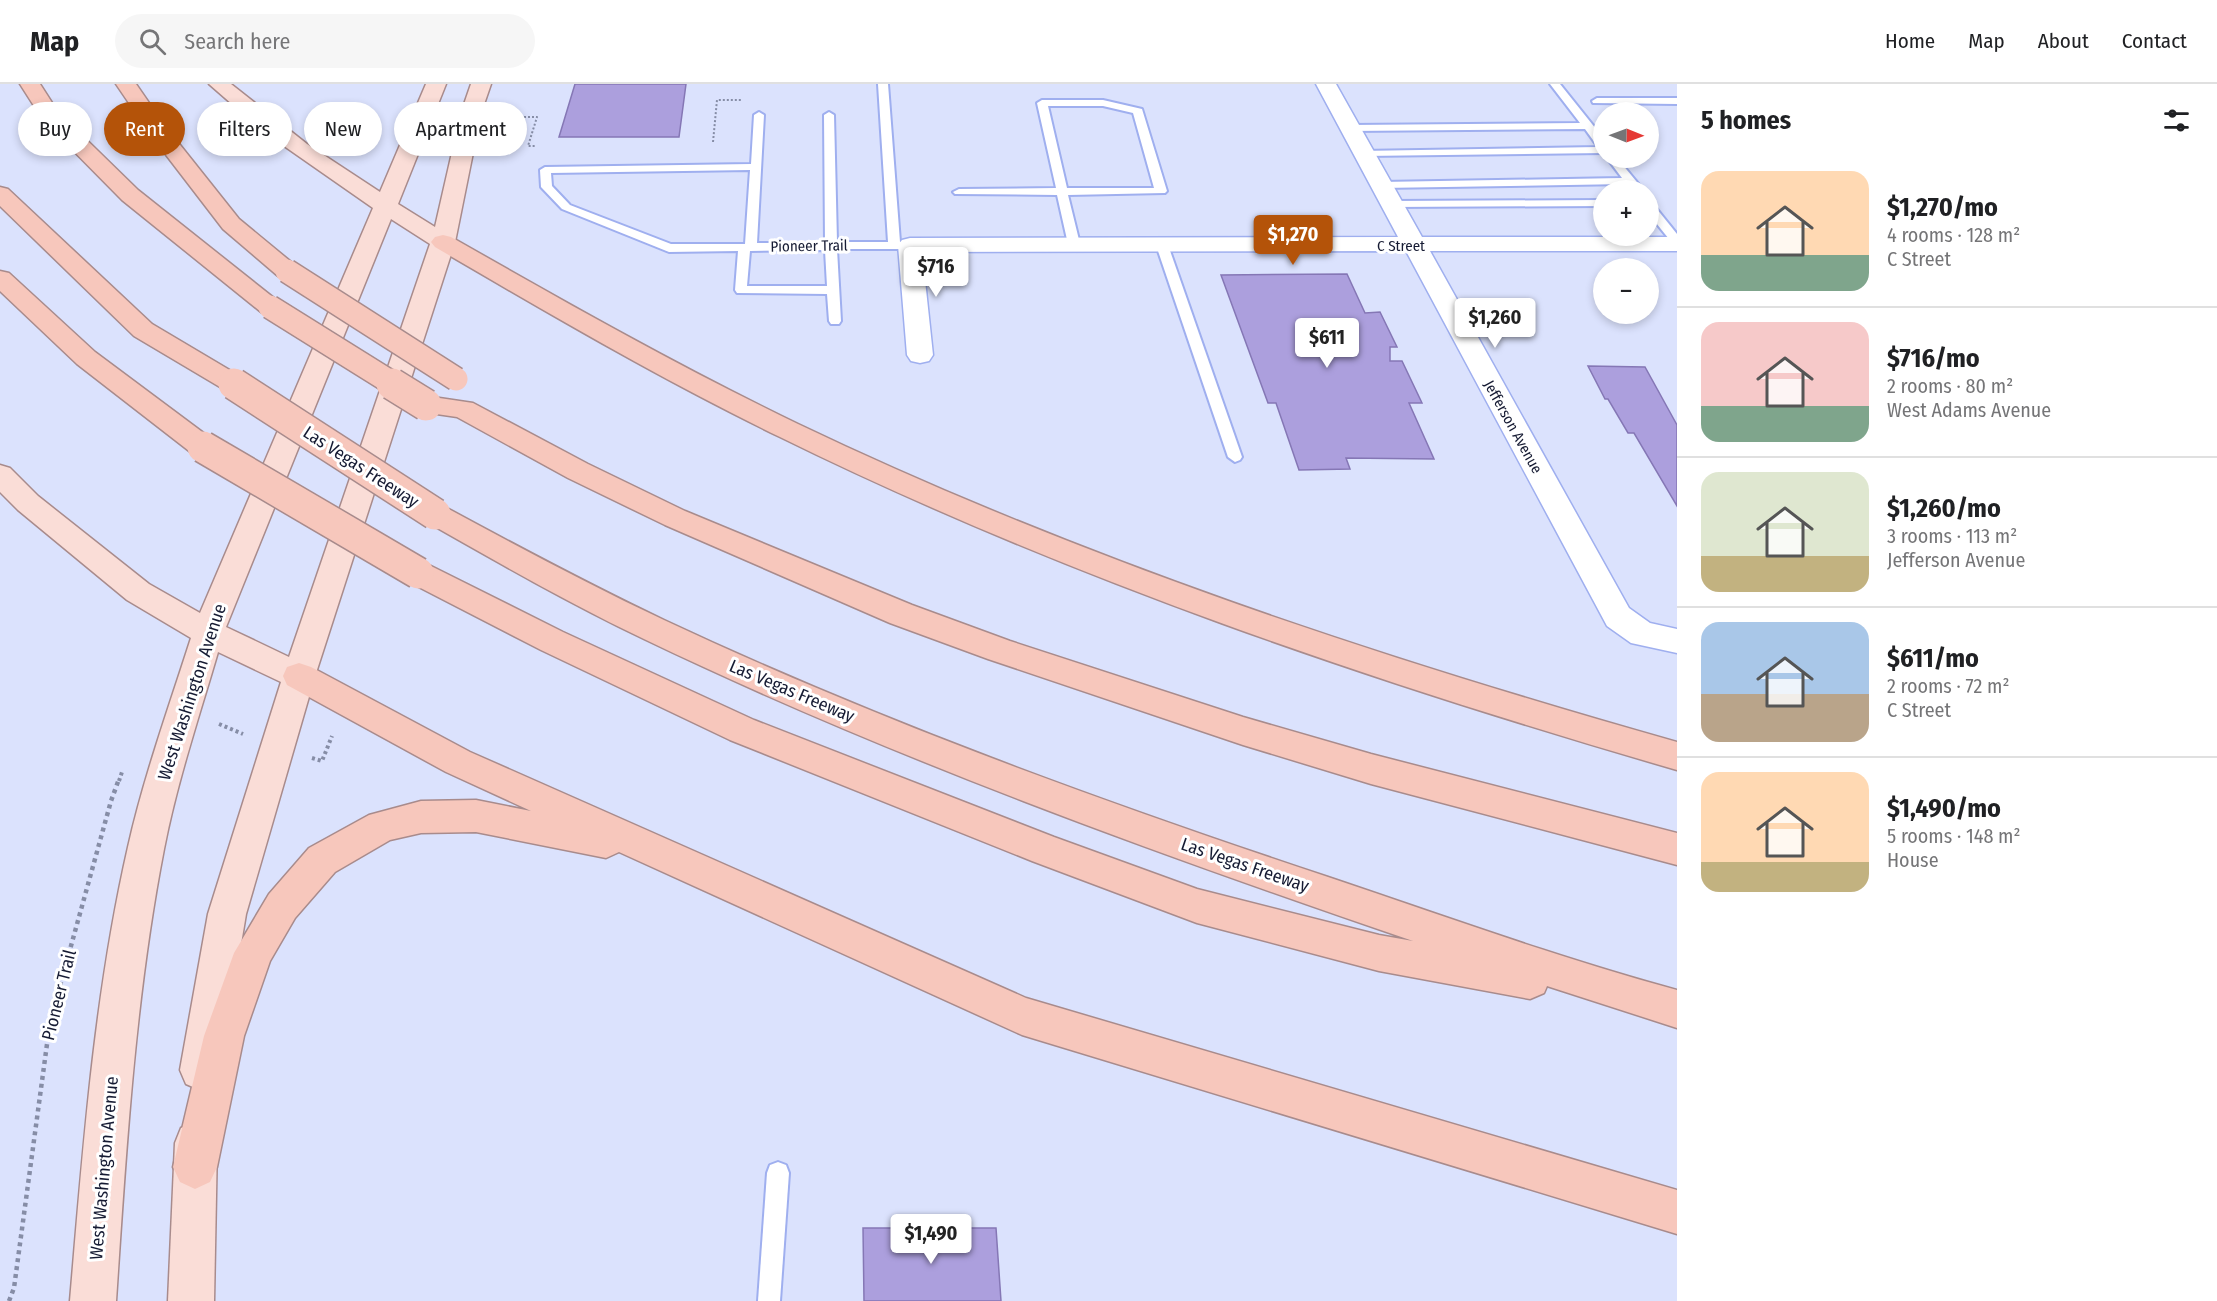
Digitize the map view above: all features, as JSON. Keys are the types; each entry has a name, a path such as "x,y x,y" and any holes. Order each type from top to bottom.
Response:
{"highway":[{"path":"30,84 50,116 130,195 270,308 426,405 464,410 578,471 675,518 901,614 999,650 1211,721 1371,769 1677,849"},
{"path":"126,84 157,130 231,224 287,271 456,379 464,410"},
{"name":"Las Vegas Freeway","path":"0,194 143,330 234,384 435,514 513,558 682,643 771,684 911,741 1224,858 1380,913 1660,1004"},
{"path":"443,242 696,384 880,473 1004,527 1136,580 1274,630 1424,680 1677,756"},
{"path":"0,278 86,358 203,447 418,573 552,641 742,730 1045,850 1197,906 1379,953 1660,1004"},
{"path":"299,675 458,762 1022,1016 1677,1212"},
{"path":"195,1167 224,1035 253,953 282,906 322,860 382,826 422,817 476,816 664,853"}],"main road":[{"path":"219,84 256,117 385,206 443,242"},
{"name":"West Washington Avenue","path":"93,1301 109,1095 128,946 158,797 208,633 436,84"},
{"path":"191,1301 198,1082 227,914 299,675 443,242 471,113 481,84"},
{"path":"0,475 28,503 138,592 208,633 299,675"}],"street":[{"name":"Jefferson Avenue","path":"1326,84 1618,617 1642,634 1677,641"},
{"name":"C Street","path":"896,245 1414,246 1677,243"},
{"path":"896,245 920,355"}],"lane":[{"path":"883,84 896,245"},
{"path":"1555,84 1593,134"},
{"path":"1597,100 1677,101"},
{"path":"959,192 1061,191 1161,191 1138,111 1103,103 1042,104 1061,191 1074,244"},
{"path":"759,115 755,167 743,247 741,290 833,290"},
{"path":"830,115 831,246 835,321"},
{"path":"1350,128 1587,126"},
{"path":"1364,153 1593,149"},
{"name":"Pioneer Trail","path":"755,167 545,170 547,188 566,207 669,248 896,245"},
{"path":"1620,168 1629,180"},
{"path":"1386,194 1593,187"},
{"path":"1386,194 1593,203"},
{"path":"1659,219 1677,243"},
{"path":"1162,245 1235,458"},
{"path":"769,1301 778,1173"}],"path":[{"path":"307,756 322,761 332,736"},
{"name":"Pioneer Trail","path":"9,1301 14,1288 50,1022 111,801 123,770"}],"building":[{"path":"575,84 686,84 679,137 559,137"},
{"path":"1347,274 1365,313 1380,312 1397,347 1390,347 1390,361 1402,361 1422,403 1409,403 1434,459 1346,458 1350,469 1299,470 1276,403 1268,403 1221,275"},
{"path":"1588,366 1645,367 1677,425 1677,506 1634,433 1628,433 1608,399 1605,399"},
{"path":"863,1228 996,1228 1001,1301 864,1301"}]}
